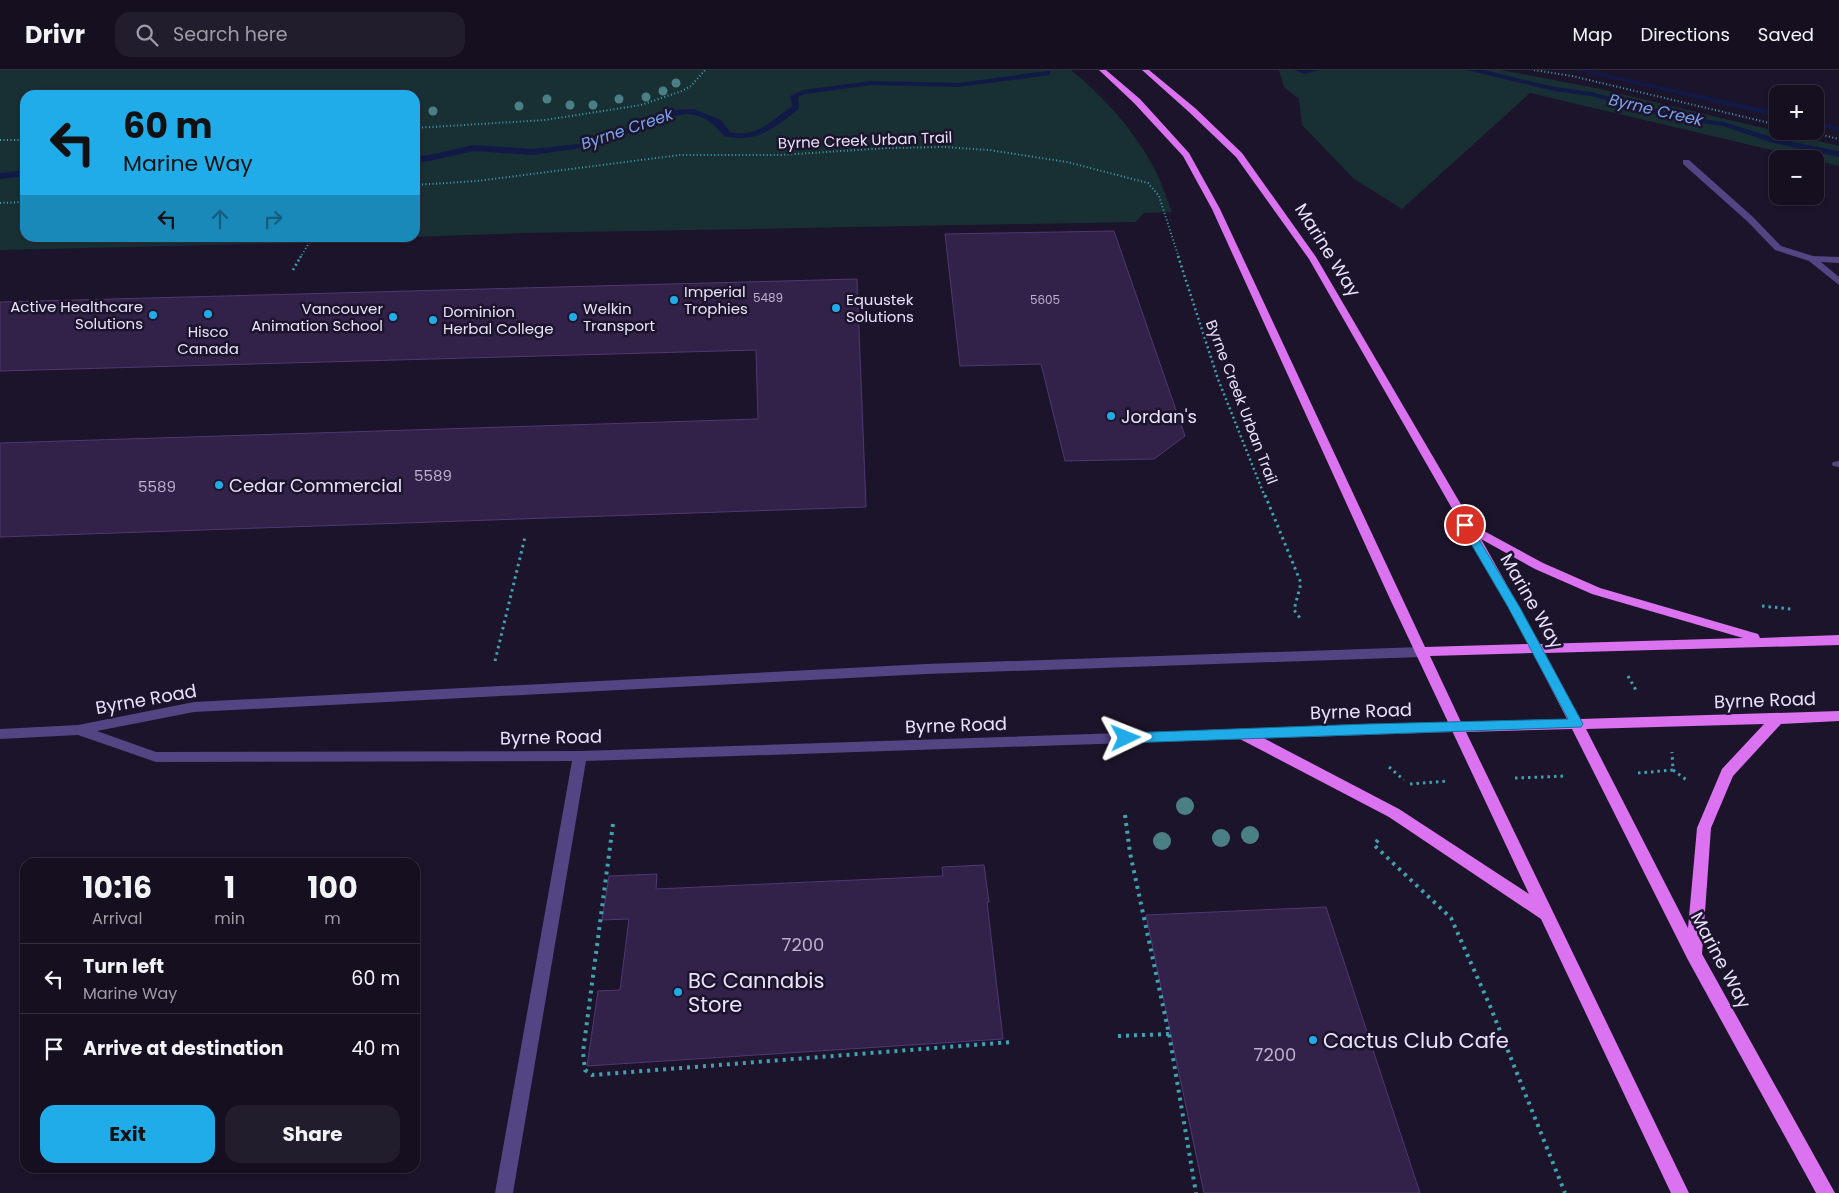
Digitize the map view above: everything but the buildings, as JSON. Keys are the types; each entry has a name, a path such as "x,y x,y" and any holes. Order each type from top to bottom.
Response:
{"main road":[{"path":"1102,70 1137,101 1186,155 1216,209 1421,652 1680,1193"},
{"name":"Marine Way","path":"1145,70 1192,110 1239,155 1313,259 1536,648 1603,774 1694,954 1826,1193"},
{"path":"1465,525 1540,566 1596,591 1766,640"},
{"name":"Byrne Road","path":"1421,652 1766,640 1839,640"},
{"name":"Byrne Road","path":"1457,726 1839,716"},
{"path":"1694,954 1704,828 1727,773 1777,719"},
{"path":"1243,734 1394,813 1548,915"}],"street":[{"path":"1686,162 1750,219 1778,248 1812,259 1839,260"},
{"path":"1812,259 1839,282"},
{"name":"Byrne Road","path":"0,734 78,730 194,707 926,669 1421,652"},
{"name":"Byrne Road","path":"78,730 156,757 580,756 1457,726"},
{"path":"504,1193 580,756"}],"path":[{"path":"420,128 545,120 641,105 682,91 691,86 705,70"},
{"path":"1534,70 1572,76 1769,123"},
{"path":"1824,135 1839,139"},
{"path":"0,140 20,140"},
{"name":"Byrne Creek Urban Trail","path":"420,185 477,181 680,155 781,155 925,147 989,150 1026,155 1066,162 1148,183 1159,196 1218,379 1301,583 1294,610 1300,618"},
{"path":"0,203 20,202"},
{"path":"293,270 310,242"},
{"path":"495,661 525,537"},
{"path":"1609,646 1672,750 1672,770"},
{"path":"1389,767 1408,785 1433,782 1672,770 1688,781"},
{"path":"1125,815 1130,853 1169,1034 1196,1193"},
{"path":"613,824 583,1052 585,1070 592,1075 1011,1042"},
{"path":"1379,838 1374,845 1451,918 1490,1006 1565,1193"},
{"path":"1118,1036 1169,1034"}],"green space":[{"path":"0,70 1071,70 1106,102 1127,126 1156,171 1172,212 1144,213 1136,222 521,233 420,237 420,90 20,90 20,242 303,242 0,250"},
{"path":"1279,70 1501,70 1596,88 1769,129 1769,140 1814,140 1839,146 1839,166 1824,162 1824,150 1771,150 1530,93 1402,209 1354,179 1302,125 1299,99 1284,87"}],"waterway":[{"name":"Byrne Creek","path":"1298,70 1305,72 1315,70"},
{"name":"Byrne Creek","path":"1471,70 1554,89 1592,94 1677,118 1724,124 1776,141 1839,154"},
{"path":"1577,70 1769,113"},
{"name":"Byrne Creek","path":"420,159 473,148 532,152 581,146 663,119 673,112 691,111 718,122 727,134 742,137 760,133 796,107 794,96 803,92 871,83 958,85 1047,73"},
{"path":"1824,125 1839,129"},
{"name":"Byrne Creek","path":"0,176 20,174"}],"place":[{"name":"Imperial Trophies","path":"674,300"},
{"name":"Equustek Solutions","path":"836,308"},
{"name":"Hisco Canada","path":"208,314"},
{"name":"Active Healthcare Solutions","path":"153,315"},
{"name":"Vancouver Animation School","path":"393,317"},
{"name":"Welkin Transport","path":"573,317"},
{"name":"Dominion Herbal College","path":"433,320"},
{"name":"Jordan's","path":"1111,416"},
{"name":"Cedar Commercial","path":"219,485"},
{"name":"BC Cannabis Store","path":"678,992"},
{"name":"Cactus Club Cafe","path":"1313,1040"}],"route":[{"path":"1126,738 1367,728 1577,724 1514,606 1465,525"}]}
